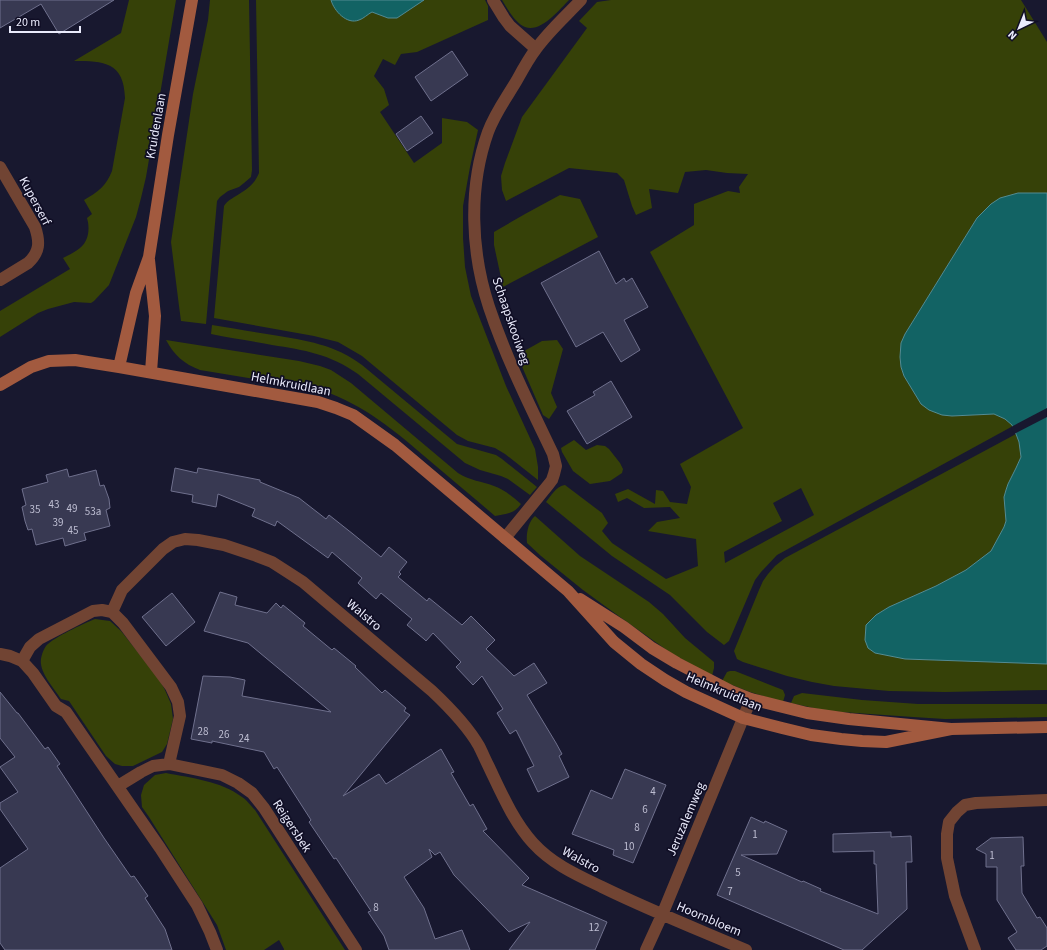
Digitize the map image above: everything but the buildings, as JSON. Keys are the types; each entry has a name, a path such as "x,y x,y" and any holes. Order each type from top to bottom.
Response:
{"street":[{"name":"Kruidenlaan","path":"119,367 136,293 148,257 192,0"},
{"path":"493,0 510,26 536,49"},
{"name":"Schaapskooiweg","path":"505,538 549,484 556,466 506,353 488,306 476,250 474,202 478,170 482,151 496,114 536,49 581,0"},
{"name":"Kuperserf","path":"0,167 36,227 39,242 36,253 28,263 0,280"},
{"name":"Kruidenlaan","path":"148,257 155,316 151,372"},
{"name":"Helmkruidlaan","path":"0,385 31,367 49,361 75,360 318,402 336,408 354,416 395,445 568,592 614,642 641,664 686,692 743,718 811,735 862,741 886,742 951,729"},
{"name":"Walstro","path":"112,612 122,590 128,583 163,549 173,542 185,539 211,542 272,562 303,582 446,704 479,746 508,806 519,824 533,844 548,858 564,868 628,900 662,915"},
{"name":"Helmkruidlaan","path":"568,592 624,626 652,648 677,663 731,691 751,699 814,714 951,729 1047,727"},
{"path":"22,661 30,647 39,639 93,611 102,610 112,612 123,623 171,687 178,702 180,716 168,764"},
{"path":"0,654 22,661 32,672 56,706 66,712 160,848 196,905 210,932 217,950"},
{"name":"Jeruzalemweg","path":"646,950 662,915 751,699"},
{"name":"Reigersbek","path":"118,786 153,766 168,764 222,775 238,782 252,793 264,808 356,950"},
{"path":"976,950 955,896 947,858 947,834 949,822 965,805 976,803 1047,800"},
{"name":"Hoornbloem","path":"662,915 746,950"}],"shaded area":[{"path":"129,0 176,0 146,177 136,217 109,285 94,301 91,303 74,302 48,309 38,313 0,337 0,311 70,269 63,258 80,248 87,238 87,218 92,214 84,200 101,188 107,181 112,171 125,98 124,86 121,77 116,70 103,63 74,61 121,33"},
{"path":"210,0 249,0 252,170 251,177 239,187 228,191 217,201 206,324 181,321 171,242 193,94 208,20"},
{"path":"256,0 331,0 332,4 372,12 388,18 397,18 424,0 485,0 488,6 488,20 417,52 401,54 395,65 383,59 374,76 384,89 389,105 380,112 414,163 442,143 442,118 467,122 478,130 463,206 465,267 471,296 506,386 535,449 538,467 538,480 495,448 468,441 457,435 362,356 338,342 314,336 214,318 224,206 229,200 250,186 255,181 259,173"},
{"path":"331,0 424,0 397,18 388,18 372,12 361,19 350,21 338,12"},
{"path":"502,0 569,0 549,20 537,27 531,28 521,25"},
{"path":"611,0 1021,0 1047,42 1047,193 1018,193 991,204 977,218 905,334 901,343 901,367 904,376 921,404 942,415 994,414 1005,419 1013,426 777,555 755,580 729,641 724,645 707,632 670,595 612,556 546,502 556,489 565,485 602,513 608,523 602,531 612,543 666,579 698,566 696,539 648,531 657,522 680,518 670,507 644,508 627,498 618,502 615,494 628,489 655,504 656,490 663,491 670,502 687,504 691,487 680,464 743,428 650,252 694,225 694,204 728,191 740,193 739,187 748,174 706,170 685,172 678,193 649,189 652,208 636,215 624,180 617,173 569,168 506,201 502,190 501,176 522,117 587,28 579,21 597,2","holes":["801,488 814,515 725,563 724,552 782,521 773,503"]},
{"path":"1018,193 1047,193 1047,664 905,659 875,653 868,648 865,640 866,625 876,615 889,607 936,586 966,570 991,551 1006,521 1004,497 1008,484 1021,457 1019,442 1012,425 1005,419 994,414 952,416 942,415 929,410 921,404 904,376 900,357 901,343 905,334 977,218 991,204 1000,198"},
{"path":"560,195 580,199 598,237 503,287 494,245 494,232"},
{"path":"212,325 308,341 342,353 362,365 457,444 496,455 537,487 530,495 508,479 480,470 465,463 348,367 327,357 306,351 211,334"},
{"path":"166,340 299,361 331,370 351,383 458,473 467,478 498,488 509,494 521,504 513,512 495,516 392,429 352,403 321,390 200,370 189,365 180,358 172,350"},
{"path":"557,340 563,349 551,393 557,407 549,419 543,415 517,355 542,341"},
{"path":"1016,434 1019,442 1021,457 1008,484 1004,497 1006,521 991,551 966,570 936,586 889,607 876,615 905,659 1047,664 1047,690 945,692 889,691 834,686 787,676 737,659 734,651 763,581 775,566 785,558"},
{"path":"574,440 586,450 597,445 605,446 620,463 623,469 622,473 610,481 590,484 573,471 562,452 561,448"},
{"path":"535,516 580,556 649,602 663,614 685,638 714,662 712,676 671,653 583,590 541,556 527,543 528,528"},
{"path":"95,619 110,621 121,631 159,679 171,704 173,719 167,744 162,752 133,766 122,766 115,764 106,756 69,701 61,699 46,678 42,668 41,657 46,646 50,642 76,627"},
{"path":"735,671 783,690 785,695 783,702 750,692 722,681 727,672"},
{"path":"802,693 862,700 918,704 1047,704 1047,717 945,719 827,711 791,703 794,696"},
{"path":"166,773 225,787 244,798 255,810 345,950 284,950 279,940 264,950 226,950 217,925 142,807 141,795 144,785 155,775"}],"pier":[{"path":"1047,408 1047,417 1014,434 1011,427"}]}
